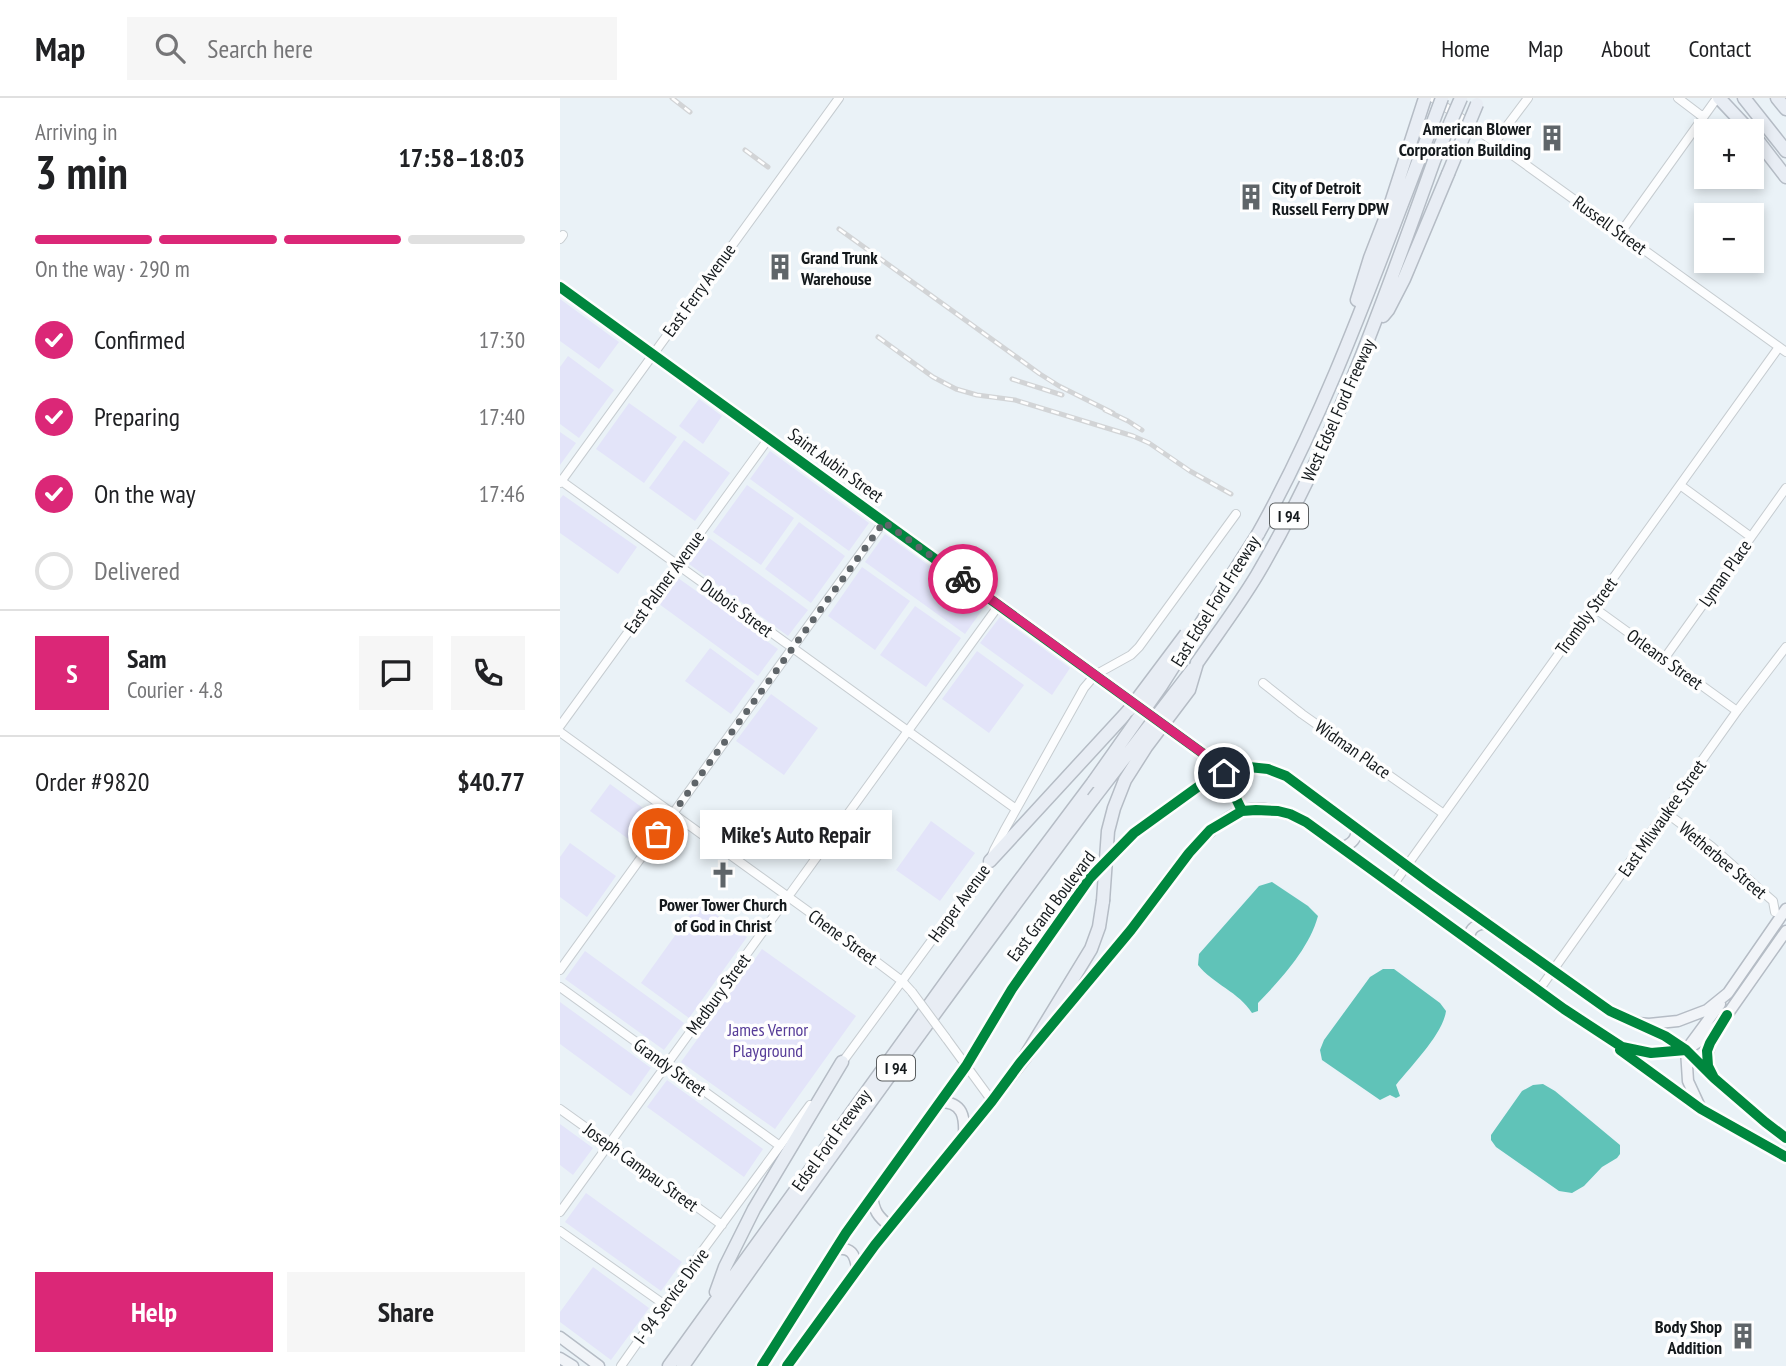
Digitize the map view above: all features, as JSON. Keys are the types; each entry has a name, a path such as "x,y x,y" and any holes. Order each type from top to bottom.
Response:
{"highway":[{"path":"1354,326 1360,288 1425,98"},
{"name":"East Edsel Ford Freeway","path":"1094,781 1161,686 1258,534 1299,454 1354,326 1442,98"},
{"name":"West Edsel Ford Freeway","path":"1093,799 1197,663 1256,577 1280,534 1314,466 1362,358 1435,158 1461,98"},
{"path":"1744,98 1786,151"},
{"path":"1777,98 1786,109"},
{"path":"1375,326 1394,299 1481,100"},
{"path":"1715,101 1736,119"},
{"path":"1764,149 1786,177"},
{"path":"990,861 1129,710 1258,534"},
{"path":"1026,1057 1091,949 1099,927 1108,831 1125,780 1189,690 1197,663"},
{"name":"Edsel Ford Freeway","path":"669,1366 1010,893 1094,781"},
{"name":"Edsel Ford Freeway","path":"684,1366 873,1100 1093,799"},
{"path":"712,1306 725,1267 754,1209 842,1062"}],"main road":[{"name":"East Grand Boulevard","path":"762,1366 836,1249 967,1066 1012,989 1090,878 1134,833 1206,781 1224,773 1249,767 1268,769 1286,776 1600,1003 1638,1023"},
{"path":"787,1366 857,1268 1131,930 1189,853 1210,830 1242,811 1278,811 1306,822 1564,1009 1622,1047 1642,1053 1659,1054 1686,1050 1707,1036 1727,1015"},
{"path":"1341,848 1355,840 1357,828"},
{"path":"1701,1109 1688,1081 1686,1050 1757,951 1781,911"},
{"path":"1469,940 1471,930 1475,926 1488,923"},
{"path":"1714,1078 1708,1066 1707,1051 1710,1043 1786,931"},
{"path":"1638,1023 1678,1021 1707,1010 1728,993"},
{"path":"940,1102 951,1103 961,1111 964,1136"},
{"path":"872,1196 877,1215 890,1226"},
{"path":"836,1249 846,1248 852,1252 857,1268"},
{"path":"560,1337 599,1366"},
{"path":"560,1358 573,1366"}],"street":[{"name":"East Ferry Avenue","path":"560,481 839,98"},
{"name":"Russell Street","path":"1433,98 1783,349"},
{"path":"1495,142 1528,98"},
{"path":"1678,98 1703,117"},
{"path":"1621,232 1715,101"},
{"name":"Saint Aubin Street","path":"560,287 1212,760 1224,773 1242,811"},
{"name":"Trombly Street","path":"1393,885 1680,485 1783,349"},
{"name":"East Palmer Avenue","path":"560,726 769,438"},
{"name":"Dubois Street","path":"560,481 1016,809"},
{"path":"1680,485 1751,537"},
{"name":"Lyman Place","path":"1664,659 1786,488"},
{"name":"Harper Avenue","path":"722,1225 990,861 1084,688 1095,676 1131,655 1139,647 1236,514"},
{"path":"560,970 884,522"},
{"name":"Medbury Street","path":"560,1212 999,605"},
{"name":"Orleans Street","path":"1593,607 1737,711"},
{"name":"East Milwaukee Street","path":"1539,990 1737,711 1786,647"},
{"name":"Widman Place","path":"1263,683 1444,814"},
{"name":"Chene Street","path":"560,732 902,981 992,1101"},
{"name":"Wetherbee Street","path":"1665,812 1711,846 1781,911"},
{"name":"Grandy Street","path":"560,987 780,1146"},
{"path":"1638,1023 1686,1050 1714,1078"},
{"name":"Joseph Campau Street","path":"560,1109 722,1225"},
{"name":"I- 94 Service Drive","path":"621,1366 722,1225"},
{"path":"560,1231 665,1305"}],"green space":[{"path":"560,299 619,342 599,369 560,341"},
{"path":"568,356 614,390 579,438 560,424 560,367"},
{"path":"699,399 722,416 703,444 679,426"},
{"path":"629,403 677,437 644,483 596,449"},
{"path":"560,432 576,443 560,465"},
{"path":"684,440 730,473 695,521 649,488"},
{"path":"770,451 869,523 849,551 750,479"},
{"path":"747,485 794,518 761,565 713,532"},
{"path":"563,495 637,547 618,574 560,533 560,499"},
{"path":"799,522 845,556 811,603 765,569"},
{"path":"885,534 985,606 965,634 865,562"},
{"path":"709,538 808,610 788,636 689,564"},
{"path":"862,567 910,601 875,650 828,616"},
{"path":"678,578 778,649 758,676 659,604"},
{"path":"915,606 961,638 926,687 880,655"},
{"path":"1000,617 1070,668 1052,695 980,643"},
{"path":"710,648 755,681 731,714 685,681"},
{"path":"977,651 1024,685 989,733 942,699"},
{"path":"771,694 818,728 784,775 736,741"},
{"path":"610,784 658,819 638,846 590,811"},
{"path":"931,821 975,853 940,901 896,870"},
{"path":"570,843 616,876 587,917 560,897 560,857"},
{"path":"699,902 747,937 689,1018 641,983"},
{"name":"James Vernor Playground","path":"762,949 856,1016 775,1129 681,1062"},
{"path":"585,951 684,1023 664,1050 565,979"},
{"path":"560,1002 651,1068 631,1096 560,1044"},
{"path":"667,1080 763,1149 744,1177 647,1107"},
{"path":"560,1124 593,1148 573,1175 560,1165"},
{"path":"586,1193 682,1262 661,1291 565,1222"},
{"path":"593,1267 649,1308 611,1360 560,1322 560,1312"}],"shaded area":[{"path":"1272,882 1318,916 1301,952 1258,1003 1258,1011 1252,1013 1240,999 1204,972 1198,965 1199,954 1259,886"},
{"path":"1383,969 1394,969 1440,1003 1446,1011 1433,1040 1396,1085 1400,1096 1396,1098 1390,1095 1380,1100 1322,1060 1320,1050 1324,1040 1370,977"},
{"path":"1543,1084 1620,1145 1617,1158 1602,1167 1584,1186 1572,1193 1559,1191 1496,1147 1491,1140 1491,1135 1522,1091 1533,1085"}],"railway":[{"path":"672,98 690,112"},
{"path":"745,150 768,167"},
{"path":"839,229 1040,374 1113,413"},
{"path":"878,337 933,377 956,389 1015,400 1133,436 1149,443 1190,471 1231,494"},
{"path":"1012,379 1062,395"},
{"path":"1105,410 1142,430"}],"cycle path":[{"path":"560,287 1212,760 1224,773 1242,811"},
{"path":"762,1366 846,1233 966,1066 1012,989 1090,878 1134,833 1206,781 1237,769 1268,769 1286,776 1610,1011 1665,1036 1686,1050 1714,1078"},
{"path":"787,1366 875,1245 1020,1063 1131,930 1189,853 1210,830 1242,811 1278,811 1306,822 1564,1009 1622,1047 1651,1053 1686,1050"},
{"path":"1727,1015 1707,1051 1708,1066 1714,1078 1786,1138"},
{"path":"1620,1050 1701,1109 1786,1157"}],"way so far":[{"path":"658,834 884,522 963,579"}],"place":[{"name":"American Blower Corporation Building","path":"1552,138"},
{"name":"City of Detroit Russell Ferry DPW","path":"1251,197"},
{"name":"Grand Trunk Warehouse","path":"780,267"},
{"name":"Mike's Auto Repair","path":"658,834"},
{"name":"Power Tower Church of God in Christ","path":"723,875"},
{"name":"Body Shop Addition","path":"1743,1336"}],"route":[{"path":"963,579 1212,760 1224,773"}]}
